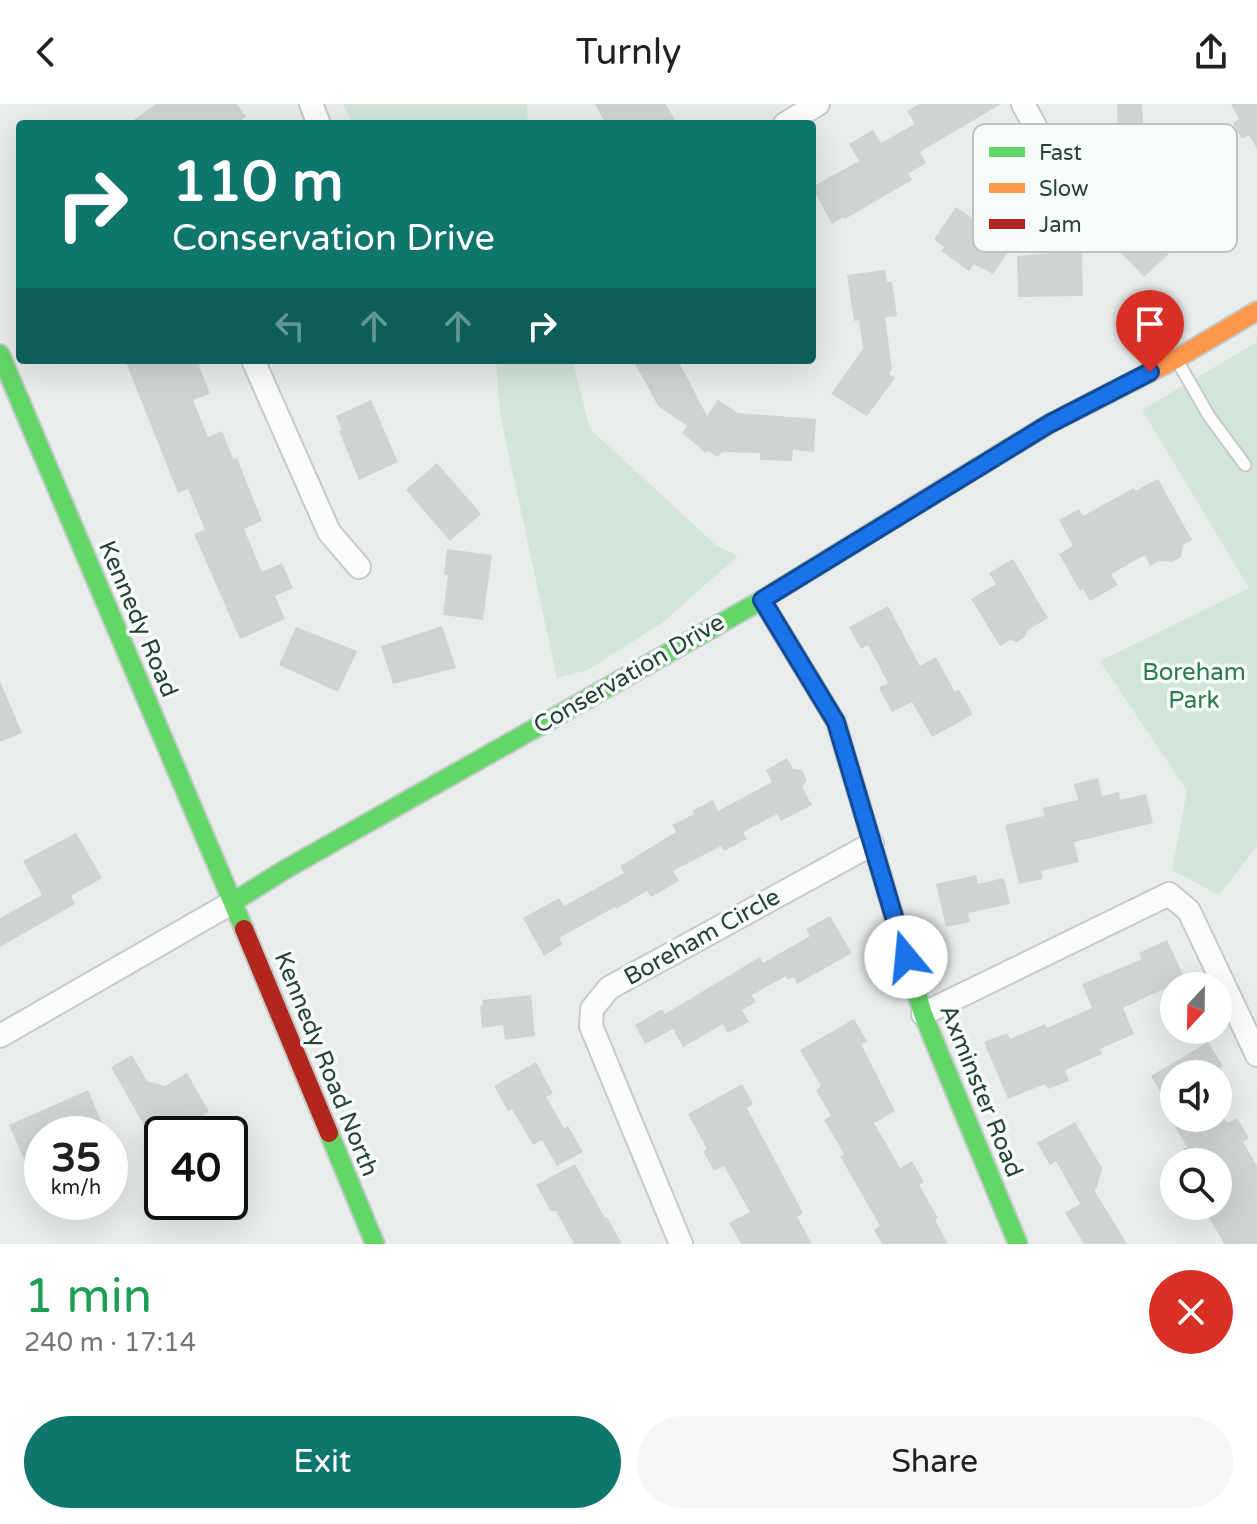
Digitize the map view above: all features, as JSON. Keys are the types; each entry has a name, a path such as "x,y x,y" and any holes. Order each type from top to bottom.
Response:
{"street":[{"path":"792,120 818,104"},
{"path":"1023,104 1034,124"},
{"name":"Conservation Drive","path":"0,1036 716,623 762,600 1049,424 1176,359 1257,311"},
{"name":"Kennedy Road","path":"0,354 233,902"},
{"path":"255,364 329,532 359,567"},
{"name":"Axminster Road","path":"762,600 836,722 923,1014 1018,1244"},
{"name":"Boreham Circle","path":"681,1244 591,1026 592,1009 609,988 872,844"},
{"path":"923,1014 1169,894 1189,911 1257,1055"},
{"name":"Kennedy Road North","path":"233,902 375,1244"}],"lane":[{"path":"1176,359 1209,416 1245,465"}],"green space":[{"path":"343,104 527,104 528,120 351,120"},
{"name":"Boreham Park","path":"1257,342 1257,846 1219,895 1172,870 1187,791 1100,661 1249,588 1142,410"},
{"path":"496,364 573,364 590,429 717,546 738,556 662,623 588,670 557,678 500,414"}],"building":[{"path":"156,104 237,104 246,117 241,120 134,120"},
{"path":"595,104 666,104 675,120 604,120"},
{"path":"919,104 1001,104 920,152 926,163 908,174 912,180 832,224 816,194 816,185 859,161 849,144 873,130 881,143 915,124 907,111"},
{"path":"1117,104 1142,104 1143,124 1118,124"},
{"path":"1231,104 1257,104 1257,149 1249,135 1242,139 1237,124 1233,123 1239,119"},
{"path":"956,207 973,219 973,252 1008,252 993,274 974,264 969,271 941,251 944,247 934,239"},
{"path":"1120,252 1171,252 1144,277"},
{"path":"1082,253 1083,296 1018,297 1017,256"},
{"path":"885,270 887,282 892,282 897,316 885,317 892,369 889,374 895,378 867,416 831,394 863,349 859,320 854,321 847,275"},
{"path":"127,364 199,364 210,394 193,400 208,437 222,431 233,459 237,458 262,521 244,529 262,572 282,563 293,588 275,596 285,619 240,639 194,534 205,530 188,489 178,493"},
{"path":"635,364 680,364 707,416 718,400 738,413 816,419 814,452 793,450 792,461 760,460 760,453 722,452 718,457 708,451 706,453 682,433 687,426 658,406"},
{"path":"371,400 398,462 359,480 336,416"},
{"path":"437,463 481,514 450,541 406,490"},
{"path":"1158,479 1192,540 1183,545 1181,557 1172,562 1159,561 1150,566 1145,555 1111,574 1118,585 1090,601 1083,589 1080,591 1059,554 1073,546 1059,520 1079,509 1083,516 1134,488 1135,491"},
{"path":"447,549 492,555 483,620 443,615 448,575 444,574"},
{"path":"1013,559 1048,618 1028,630 1025,637 1017,642 1010,640 1000,646 971,599 996,584 989,573"},
{"path":"888,606 920,666 936,657 955,692 959,690 971,710 972,715 932,737 912,702 892,712 879,688 888,683 868,645 861,649 849,627"},
{"path":"442,626 456,668 393,684 381,646"},
{"path":"296,627 357,651 338,692 279,665"},
{"path":"0,681 22,733 0,742"},
{"path":"787,758 793,769 802,770 807,780 802,787 812,805 781,821 777,814 743,832 747,839 724,851 721,846 673,871 679,881 651,897 647,891 559,938 563,944 544,956 523,918 559,898 564,906 624,873 620,866 676,832 672,825 713,800 718,811 772,782 766,770"},
{"path":"1098,778 1102,796 1119,792 1120,800 1146,794 1153,823 1074,842 1079,862 1041,871 1043,879 1019,884 1005,825 1044,816 1043,808 1078,800 1074,784"},
{"path":"76,833 102,878 71,896 75,904 0,947 0,918 42,895 23,861"},
{"path":"976,875 978,884 1004,878 1010,904 968,913 970,922 946,927 936,884"},
{"path":"830,916 852,953 797,984 794,977 788,980 786,976 752,995 756,1002 742,1010 749,1022 728,1033 723,1024 683,1047 673,1029 645,1044 635,1025 662,1009 665,1014 760,957 763,963 810,936 806,929"},
{"path":"1167,940 1182,972 1160,972 1160,991 1123,1008 1134,1034 1100,1049 1102,1054 1065,1070 1069,1081 1048,1089 1045,1084 1008,1099 984,1042 1007,1033 1010,1039 1045,1024 1047,1028 1092,1008 1082,984 1142,959 1139,953"},
{"path":"531,995 535,1036 505,1040 503,1025 482,1028 482,1000"},
{"path":"854,1019 867,1041 861,1044 895,1111 874,1123 900,1168 912,1161 924,1182 919,1185 938,1218 935,1220 948,1244 882,1244 874,1230 880,1226 840,1156 844,1154 824,1120 831,1116 816,1090 821,1086 800,1050"},
{"path":"1209,1044 1219,1060 1178,1060"},
{"path":"132,1055 147,1081 165,1086 187,1073 209,1112 202,1116 144,1116 144,1125 111,1067"},
{"path":"536,1062 553,1094 546,1097 583,1152 557,1166 542,1140 533,1145 494,1086"},
{"path":"1160,1071 1160,1092 1151,1076"},
{"path":"742,1084 753,1104 747,1108 803,1213 797,1217 812,1244 741,1244 729,1223 750,1212 724,1166 714,1171 703,1151 707,1149 688,1114"},
{"path":"88,1090 99,1116 29,1116"},
{"path":"24,1118 24,1159 9,1125"},
{"path":"1237,1118 1249,1138 1243,1142 1257,1166 1257,1244 1224,1244 1211,1220 1232,1220 1232,1148 1187,1147 1178,1132 1232,1132 1232,1120"},
{"path":"1075,1122 1102,1168 1094,1190 1127,1244 1084,1244 1065,1213 1080,1204 1056,1161 1050,1165 1037,1143"},
{"path":"575,1164 622,1244 574,1244 556,1211 551,1211 536,1185"}],"traffic: fast":[{"path":"0,354 244,929"},
{"path":"233,902 762,600 926,499"},
{"path":"762,600 836,722 923,1014 1018,1244"},
{"path":"329,1133 375,1244"}],"traffic: slow":[{"path":"926,499 1049,424 1176,359 1257,311"}],"traffic: jam":[{"path":"244,929 329,1133"}],"route":[{"path":"906,957 836,722 762,600 1049,424 1150,372"}]}
